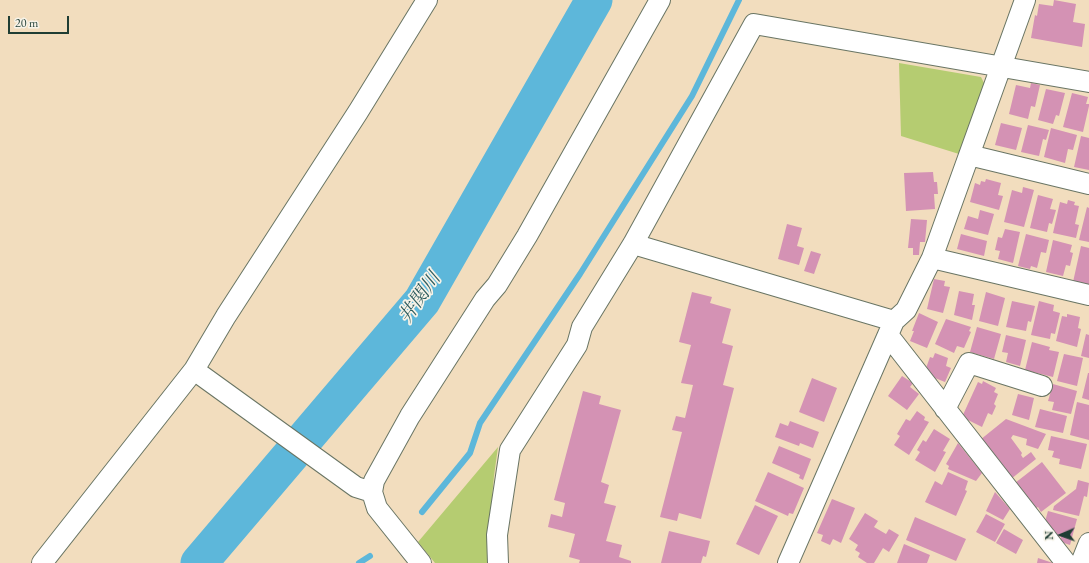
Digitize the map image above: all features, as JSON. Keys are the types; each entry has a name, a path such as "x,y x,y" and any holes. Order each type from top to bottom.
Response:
{"street":[{"path":"42,563 197,372 226,316 358,112 427,0"},
{"path":"364,490 374,481 390,449 480,305 497,285 527,236 660,0"},
{"path":"788,563 891,328 906,310 932,258 1025,0"},
{"path":"498,563 497,535 506,468 510,450 577,345 582,327 633,244 754,24 1089,82"},
{"path":"969,155 1089,184"},
{"path":"633,244 891,328 945,409 1066,563"},
{"path":"932,258 1089,295"},
{"path":"945,409 969,363 1042,386"},
{"path":"197,372 364,490 387,522 421,563"},
{"path":"1081,563 1089,543"}],"green space":[{"path":"899,63 981,77 985,85 959,154 901,136"},
{"path":"498,447 487,551 490,563 435,563 418,542"}],"building":[{"path":"1054,0 1076,4 1073,22 1085,24 1082,47 1031,38 1035,15 1037,16 1039,4 1053,6"},
{"path":"1031,83 1040,85 1035,107 1031,106 1028,119 1009,114 1016,85 1030,88"},
{"path":"1046,89 1065,93 1059,116 1056,115 1053,124 1038,120"},
{"path":"1072,93 1088,97 1086,104 1089,104 1089,106 1083,132 1063,127"},
{"path":"1001,123 1022,128 1016,150 995,145"},
{"path":"1028,125 1049,130 1046,140 1043,139 1039,156 1021,152"},
{"path":"1051,128 1077,135 1073,150 1068,149 1065,163 1044,157"},
{"path":"1081,136 1089,138 1089,170 1074,167"},
{"path":"933,172 934,182 937,182 938,194 934,194 935,209 906,211 904,173"},
{"path":"986,179 1001,183 998,195 1003,196 999,210 970,202 975,183 980,185 981,181 985,182"},
{"path":"1023,187 1034,190 1024,227 1004,222 1012,190 1022,193"},
{"path":"1038,195 1053,199 1050,209 1056,210 1052,224 1049,223 1047,232 1030,228"},
{"path":"1068,200 1075,202 1074,205 1079,206 1075,224 1079,225 1076,238 1053,233 1060,202 1067,204"},
{"path":"1087,207 1089,208 1089,242 1079,240"},
{"path":"980,210 994,214 988,235 964,229 968,216 978,219"},
{"path":"911,219 927,220 925,242 920,242 919,255 913,255 913,248 908,248"},
{"path":"787,224 802,228 797,246 804,248 799,265 778,259"},
{"path":"1005,229 1020,232 1013,263 998,259 1000,251 995,250 998,237 1002,238"},
{"path":"961,234 987,241 984,256 957,249"},
{"path":"1026,234 1049,240 1046,253 1041,252 1037,268 1031,266 1030,269 1018,266"},
{"path":"1053,240 1072,245 1070,252 1073,253 1070,266 1066,265 1063,276 1046,272"},
{"path":"1081,246 1089,248 1089,286 1073,282"},
{"path":"811,251 821,254 814,274 804,271"},
{"path":"934,279 945,281 944,286 950,287 943,313 927,309"},
{"path":"959,291 974,294 972,305 975,305 972,320 954,315"},
{"path":"692,292 712,297 710,303 731,309 722,343 733,346 723,385 734,388 701,519 679,513 677,521 660,517 682,432 672,430 676,416 685,418 693,385 681,383 691,345 679,342"},
{"path":"986,292 1005,298 998,326 979,321"},
{"path":"1012,301 1035,306 1031,322 1028,321 1026,331 1006,327"},
{"path":"1039,301 1054,305 1053,311 1060,313 1055,334 1051,333 1050,339 1031,335"},
{"path":"919,313 938,322 927,348 910,341"},
{"path":"1067,314 1080,317 1078,328 1081,329 1077,347 1056,341 1062,316 1067,317"},
{"path":"946,319 971,327 969,331 971,332 964,348 957,346 954,353 935,344"},
{"path":"977,327 1001,334 994,359 970,352"},
{"path":"1086,334 1089,335 1089,358 1081,356"},
{"path":"1006,335 1026,340 1020,366 1006,362 1008,353 1002,352"},
{"path":"1032,342 1050,347 1049,350 1059,352 1053,377 1025,370"},
{"path":"935,353 948,358 946,366 951,368 945,382 930,376 931,373 925,371 930,357 933,358"},
{"path":"1064,354 1083,358 1077,386 1057,381"},
{"path":"1089,373 1089,400 1082,398"},
{"path":"902,376 913,383 910,387 919,394 907,410 888,396"},
{"path":"812,378 837,388 824,422 799,412"},
{"path":"983,381 996,388 994,392 998,394 994,404 996,406 992,415 988,413 982,427 962,417 978,382 982,384"},
{"path":"1053,384 1077,391 1071,414 1052,410 1054,402 1048,401"},
{"path":"583,391 601,396 599,404 621,410 601,482 609,485 604,503 616,506 606,541 622,545 619,557 631,561 631,563 579,563 580,560 569,557 575,534 548,527 551,514 562,517 565,503 554,500"},
{"path":"1018,394 1034,398 1029,420 1012,415"},
{"path":"1077,402 1089,405 1089,440 1070,435"},
{"path":"1040,409 1067,416 1063,433 1035,427"},
{"path":"917,411 925,417 924,420 929,422 909,455 894,445 900,436 897,434 906,419 910,421"},
{"path":"1006,419 1046,434 1038,449 1026,445 1027,439 1013,435 1011,438 1022,453 1021,455 1023,458 1031,452 1036,459 1011,479 980,440"},
{"path":"790,421 819,432 813,448 800,443 799,446 775,437 780,423 788,426"},
{"path":"934,429 950,439 943,451 946,452 935,472 915,460 920,452 917,450 923,440 926,442"},
{"path":"1051,436 1087,444 1081,469 1059,464 1060,459 1052,457 1054,451 1048,450"},
{"path":"958,443 982,473 976,481 948,469 949,466 946,464"},
{"path":"779,446 811,459 803,480 799,478 800,475 772,463"},
{"path":"1042,462 1066,493 1041,512 1038,507 1035,509 1015,483"},
{"path":"768,472 804,488 793,514 789,513 788,516 755,501"},
{"path":"948,472 968,481 965,490 967,491 956,516 925,502 935,481 942,485"},
{"path":"1078,480 1089,483 1087,497 1084,496 1079,516 1053,510 1054,506 1076,489"},
{"path":"995,492 1010,509 1003,520 986,511"},
{"path":"832,499 855,508 841,543 833,539 830,545 821,541 823,535 817,533"},
{"path":"755,505 778,516 759,555 736,544"},
{"path":"1048,511 1077,519 1070,545 1061,542 1061,537 1054,537 1044,525"},
{"path":"865,513 878,521 874,527 886,534 889,529 899,535 889,552 883,548 874,563 867,563 858,557 860,553 855,550 858,545 849,539"},
{"path":"986,514 1005,524 995,542 976,532"},
{"path":"915,517 966,539 956,561 906,540"},
{"path":"1004,529 1023,540 1016,554 996,543"},
{"path":"669,531 710,541 706,557 703,556 701,563 661,563"},
{"path":"904,544 930,555 927,563 897,563"},
{"path":"1038,558 1053,563 1037,563"}],"waterway":[{"name":"井関川","path":"199,563 422,301 594,0"},
{"path":"422,512 470,453 480,423 580,274 692,96 739,0"},
{"path":"359,563 370,556"}]}
